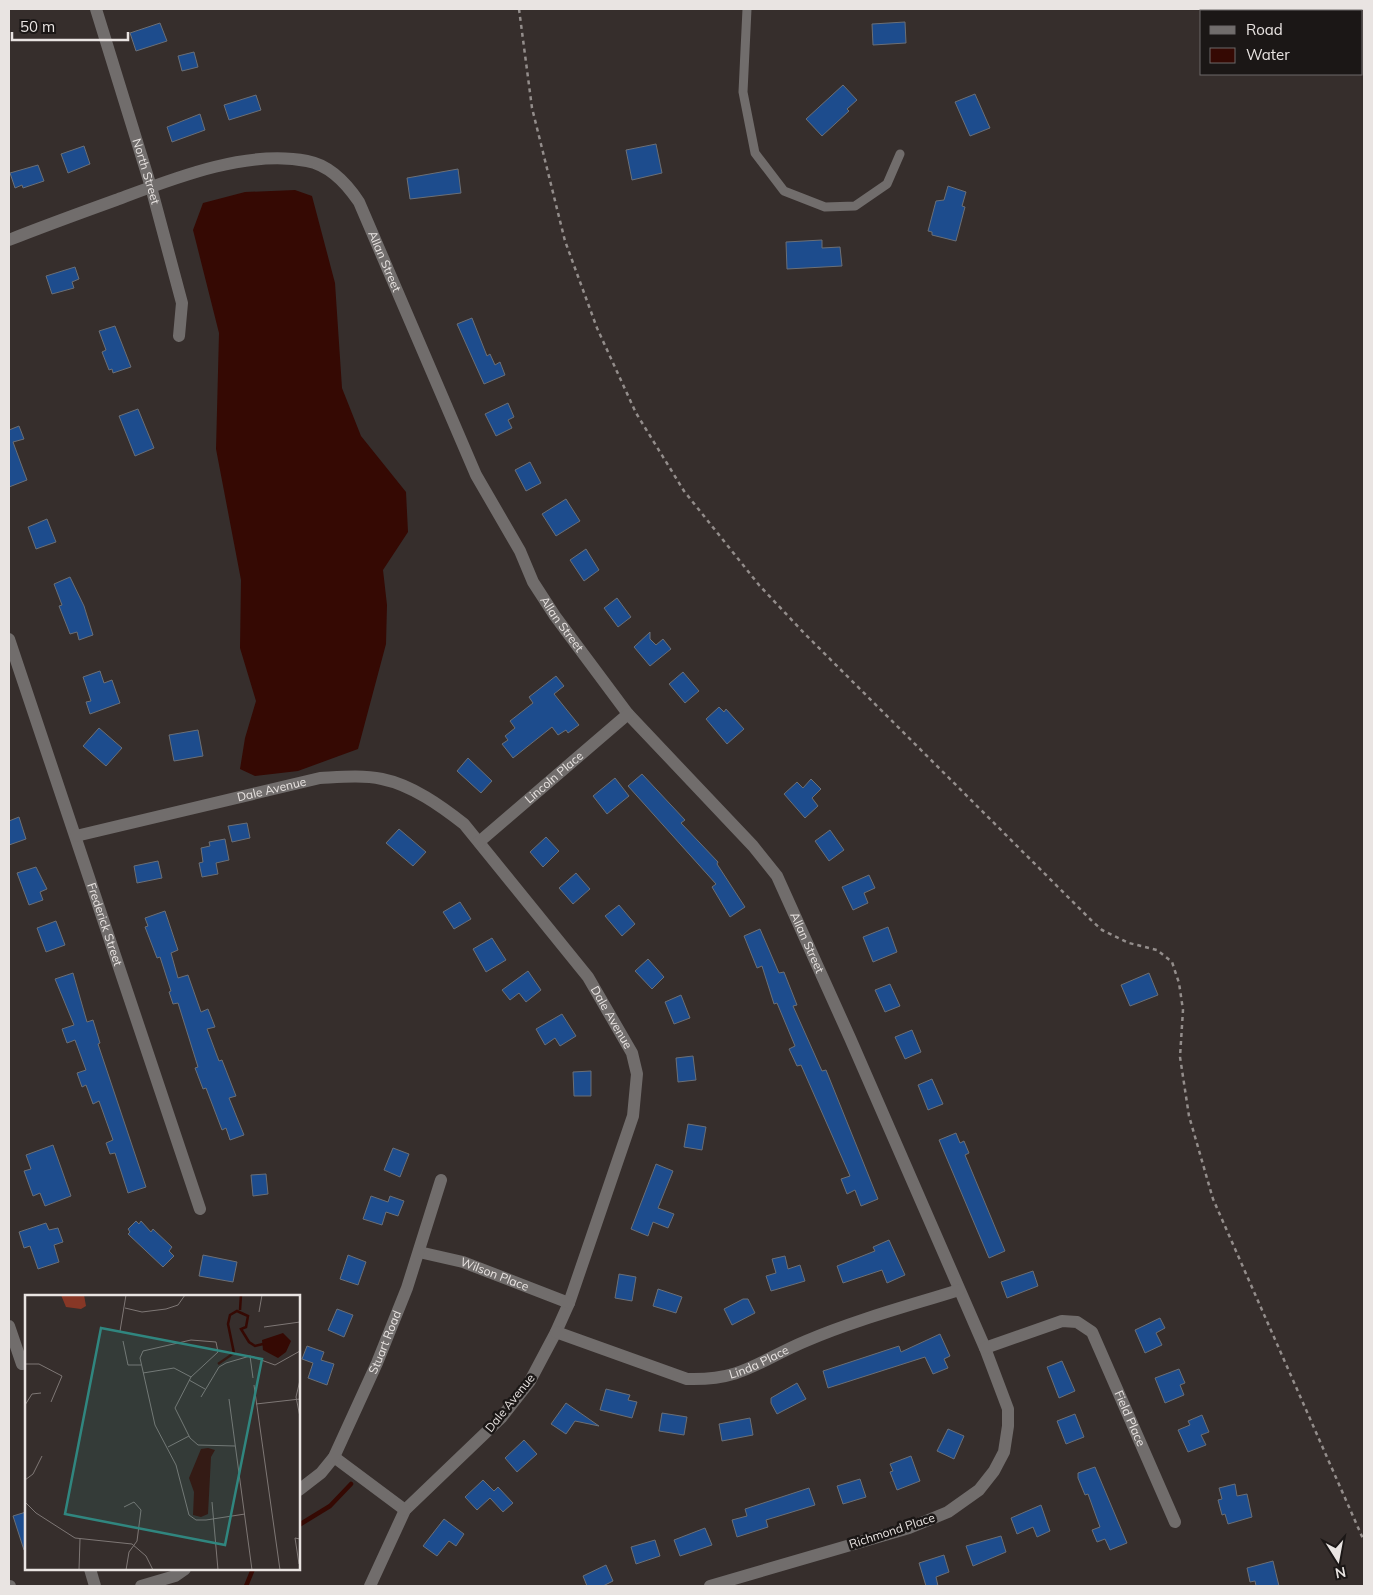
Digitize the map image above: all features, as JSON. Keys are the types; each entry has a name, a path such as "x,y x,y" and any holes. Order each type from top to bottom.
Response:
{"street":[{"name":"North Street","path":"96,9 151,187 182,303 180,336"},
{"name":"Allan Street","path":"9,240 201,170 252,161 285,158 309,161 330,171 348,187 359,202 476,475 550,609 628,714 753,846 777,876 854,1047 985,1348"},
{"name":"Frederick Street","path":"9,639 200,1209"},
{"name":"Lincoln Place","path":"479,842 628,714"},
{"name":"Dale Avenue","path":"76,836 320,778 356,776 384,779 442,807 464,824 588,977 632,1053 638,1074 634,1116 569,1303 556,1332 530,1380 501,1418 405,1510 370,1584"},
{"name":"Stuart Road","path":"300,1489 321,1473 334,1457 377,1364 407,1288 442,1180"},
{"name":"Wilson Place","path":"419,1252 463,1262 569,1303"},
{"name":"Linda Place","path":"556,1332 687,1379 708,1380 730,1376 806,1341 959,1290"},
{"name":"Field Place","path":"985,1348 1062,1321 1077,1322 1092,1332 1175,1522"},
{"path":"9,1326 22,1364"},
{"name":"Richmond Place","path":"710,1586 909,1528 948,1512 978,1490 994,1471 1004,1452 1008,1426 1008,1409 985,1348"},
{"path":"334,1457 405,1510"},
{"path":"90,1570 96,1586"},
{"path":"141,1586 175,1576 184,1570"}],"lane":[{"path":"747,9 743,92 755,153 784,191 825,207 856,206 887,184 900,154"}],"path":[{"path":"519,9 532,108 565,241 597,328 636,413 684,491 759,584 804,633 1091,920 1102,930 1130,944 1157,950 1172,962 1179,983 1183,1010 1180,1057 1189,1116 1213,1199 1364,1541"}],"water":[{"path":"295,190 312,196 335,283 342,388 361,436 406,492 408,532 383,570 387,605 386,644 358,749 298,771 255,776 240,769 245,738 256,701 240,648 241,580 216,449 219,333 193,230 203,203 245,192"}],"building":[{"path":"905,22 906,43 873,45 872,24"},
{"path":"160,23 167,41 136,51 130,33"},
{"path":"194,52 198,67 182,71 178,56"},
{"path":"843,85 857,100 847,109 849,111 822,136 806,119"},
{"path":"975,94 990,128 970,136 955,102"},
{"path":"256,95 261,110 229,120 224,105"},
{"path":"200,114 205,130 172,142 167,127"},
{"path":"656,144 662,173 632,180 626,150"},
{"path":"84,146 90,164 68,173 61,154"},
{"path":"38,165 44,181 23,188 22,185 15,188 10,173"},
{"path":"458,169 461,193 410,199 407,178"},
{"path":"948,186 966,192 962,206 965,207 956,241 932,235 932,232 928,231 936,201 944,200"},
{"path":"822,240 822,248 840,247 842,266 787,269 786,242"},
{"path":"75,267 79,279 72,282 74,288 52,294 46,276"},
{"path":"472,318 487,356 490,354 495,365 500,362 505,375 484,384 457,324"},
{"path":"115,326 131,367 113,373 112,369 109,370 102,352 106,350 99,331"},
{"path":"508,403 514,417 508,420 512,428 496,436 485,414"},
{"path":"138,409 154,448 135,456 119,416"},
{"path":"19,426 24,439 13,442 27,480 9,487 9,430"},
{"path":"530,462 541,483 526,491 515,470"},
{"path":"566,499 580,521 556,536 542,514"},
{"path":"47,519 56,542 36,549 28,527"},
{"path":"586,549 599,570 584,581 570,560"},
{"path":"70,577 84,606 93,635 79,640 77,632 70,634 59,606 62,605 54,584"},
{"path":"617,598 631,617 618,627 604,608"},
{"path":"650,632 650,639 656,645 663,639 671,649 650,666 634,647"},
{"path":"100,671 104,683 112,680 120,703 90,714 86,702 91,701 83,677"},
{"path":"683,672 699,691 685,703 669,684"},
{"path":"556,676 564,686 554,694 579,725 568,733 566,730 558,735 552,727 513,758 502,744 508,740 505,736 515,728 510,721 533,703 529,697"},
{"path":"719,707 724,712 726,709 744,729 727,744 706,719"},
{"path":"99,728 122,748 106,766 83,746"},
{"path":"198,730 203,756 174,761 169,735"},
{"path":"468,758 492,781 481,793 457,771"},
{"path":"642,774 685,820 681,823 718,862 717,864 745,907 730,917 712,887 716,884 628,786"},
{"path":"615,778 629,796 607,814 593,796"},
{"path":"811,779 821,789 812,798 818,806 805,818 784,794 797,782 803,788"},
{"path":"19,817 26,839 9,845 9,821"},
{"path":"247,823 250,838 232,842 228,826"},
{"path":"399,829 426,852 413,866 386,843"},
{"path":"830,830 844,850 829,861 815,841"},
{"path":"546,837 559,851 543,867 530,852"},
{"path":"225,839 229,860 216,863 218,874 202,877 199,863 203,862 201,848 210,846 209,842"},
{"path":"158,861 162,878 137,883 134,866"},
{"path":"36,867 47,889 40,892 43,900 29,905 17,873"},
{"path":"576,873 590,889 573,904 559,888"},
{"path":"869,875 875,888 864,893 868,903 853,910 842,887"},
{"path":"460,902 471,919 454,929 443,912"},
{"path":"619,905 635,924 622,936 605,916"},
{"path":"165,911 178,950 171,953 178,978 188,975 201,1012 208,1009 215,1027 207,1029 219,1061 222,1060 236,1096 229,1098 244,1135 230,1140 226,1128 222,1130 206,1088 203,1089 195,1068 198,1067 178,1003 173,1004 169,992 171,991 160,957 157,958 145,927 148,926 145,918"},
{"path":"56,921 65,945 46,952 37,928"},
{"path":"888,927 897,952 873,962 863,937"},
{"path":"760,929 779,973 784,972 797,1005 793,1006 822,1071 826,1070 878,1199 861,1206 855,1190 847,1194 841,1179 850,1176 801,1065 797,1066 789,1049 795,1046 777,1003 774,1004 762,966 757,968 744,936"},
{"path":"492,938 506,960 486,972 473,949"},
{"path":"648,959 664,977 652,989 635,971"},
{"path":"528,971 541,990 526,1002 519,993 510,1000 502,990"},
{"path":"73,973 87,1022 93,1020 100,1043 98,1044 146,1187 128,1193 115,1153 110,1154 106,1143 113,1140 99,1101 93,1104 86,1085 82,1087 77,1073 86,1070 75,1040 67,1043 62,1029 74,1025 55,979"},
{"path":"1149,973 1158,995 1130,1006 1121,985"},
{"path":"890,984 900,1006 885,1012 875,990"},
{"path":"681,995 690,1018 674,1024 665,1002"},
{"path":"562,1014 576,1036 560,1046 555,1038 545,1045 536,1029"},
{"path":"912,1030 921,1052 905,1059 895,1037"},
{"path":"693,1056 696,1080 678,1082 676,1058"},
{"path":"591,1071 591,1096 574,1096 573,1072"},
{"path":"932,1079 943,1104 928,1110 918,1085"},
{"path":"688,1124 706,1127 702,1150 684,1147"},
{"path":"956,1133 960,1143 964,1141 969,1153 965,1155 1005,1251 989,1258 939,1140"},
{"path":"53,1145 71,1196 45,1206 40,1193 33,1196 24,1171 31,1169 26,1155"},
{"path":"393,1148 409,1154 400,1177 384,1170"},
{"path":"656,1164 673,1171 658,1208 674,1214 668,1228 653,1222 648,1236 631,1229"},
{"path":"266,1174 268,1194 253,1196 251,1175"},
{"path":"371,1196 388,1202 390,1196 404,1201 398,1216 386,1212 382,1225 363,1219"},
{"path":"136,1221 139,1224 141,1221 151,1232 153,1229 172,1247 169,1251 174,1256 163,1267 128,1234 130,1232 128,1229"},
{"path":"46,1223 49,1230 58,1228 63,1242 54,1245 59,1262 38,1269 30,1246 24,1248 19,1232"},
{"path":"889,1240 905,1275 887,1283 882,1270 843,1283 837,1266 875,1251 873,1247"},
{"path":"203,1255 237,1262 233,1282 199,1276"},
{"path":"348,1255 366,1262 358,1285 340,1279"},
{"path":"785,1256 788,1269 800,1265 805,1281 771,1291 766,1276 776,1273 772,1259"},
{"path":"1033,1271 1038,1286 1007,1298 1001,1282"},
{"path":"619,1274 636,1277 632,1301 615,1298"},
{"path":"658,1289 682,1297 676,1313 653,1306"},
{"path":"743,1299 748,1299 755,1313 732,1325 724,1309"},
{"path":"337,1309 353,1315 344,1337 328,1330"},
{"path":"1160,1318 1165,1328 1156,1333 1162,1345 1145,1353 1135,1330"},
{"path":"940,1334 950,1356 944,1359 948,1368 933,1374 925,1357 828,1388 823,1371 899,1346 901,1352"},
{"path":"307,1346 324,1352 321,1360 334,1364 327,1385 308,1378 313,1363 302,1359"},
{"path":"1062,1361 1075,1391 1059,1398 1047,1367"},
{"path":"1179,1369 1185,1383 1180,1385 1184,1395 1165,1403 1155,1378"},
{"path":"797,1383 806,1399 777,1414 771,1403 771,1398"},
{"path":"606,1389 630,1395 628,1400 637,1402 632,1418 600,1410"},
{"path":"566,1403 599,1426 575,1421 566,1434 551,1424"},
{"path":"662,1413 687,1417 684,1435 659,1431"},
{"path":"1075,1414 1084,1437 1066,1444 1057,1421"},
{"path":"1202,1415 1209,1432 1201,1435 1206,1445 1188,1452 1178,1430 1190,1425 1188,1421"},
{"path":"750,1418 753,1435 722,1441 719,1424"},
{"path":"948,1429 964,1436 954,1459 937,1451"},
{"path":"524,1440 537,1454 517,1472 505,1458"},
{"path":"911,1456 920,1481 897,1490 890,1472 893,1471 890,1464"},
{"path":"1095,1467 1127,1543 1110,1550 1105,1539 1097,1542 1092,1530 1100,1527 1088,1494 1085,1495 1078,1478 1078,1473"},
{"path":"860,1479 866,1497 843,1504 837,1486"},
{"path":"483,1480 494,1491 498,1487 513,1503 503,1512 490,1498 477,1510 465,1497"},
{"path":"1235,1484 1237,1496 1247,1494 1252,1517 1228,1524 1225,1514 1222,1515 1218,1500 1222,1499 1219,1488"},
{"path":"809,1488 815,1505 766,1520 768,1527 737,1537 732,1520 747,1516 745,1509"},
{"path":"1041,1505 1050,1531 1037,1537 1033,1527 1017,1534 1011,1518"},
{"path":"25,1512 25,1550 24,1550 13,1516"},
{"path":"444,1519 464,1534 456,1546 449,1541 437,1556 423,1546"},
{"path":"705,1528 712,1545 680,1556 674,1540"},
{"path":"1001,1536 1006,1552 973,1566 966,1546"},
{"path":"655,1540 660,1556 636,1564 631,1547"},
{"path":"944,1555 949,1572 936,1577 938,1586 926,1586 919,1563"},
{"path":"1273,1561 1279,1586 1256,1586 1255,1581 1250,1582 1247,1568"},
{"path":"606,1565 613,1581 603,1586 587,1586 583,1576"}],"waterway":[{"path":"300,1524 330,1506 351,1484"},
{"path":"246,1586 253,1570"}]}
